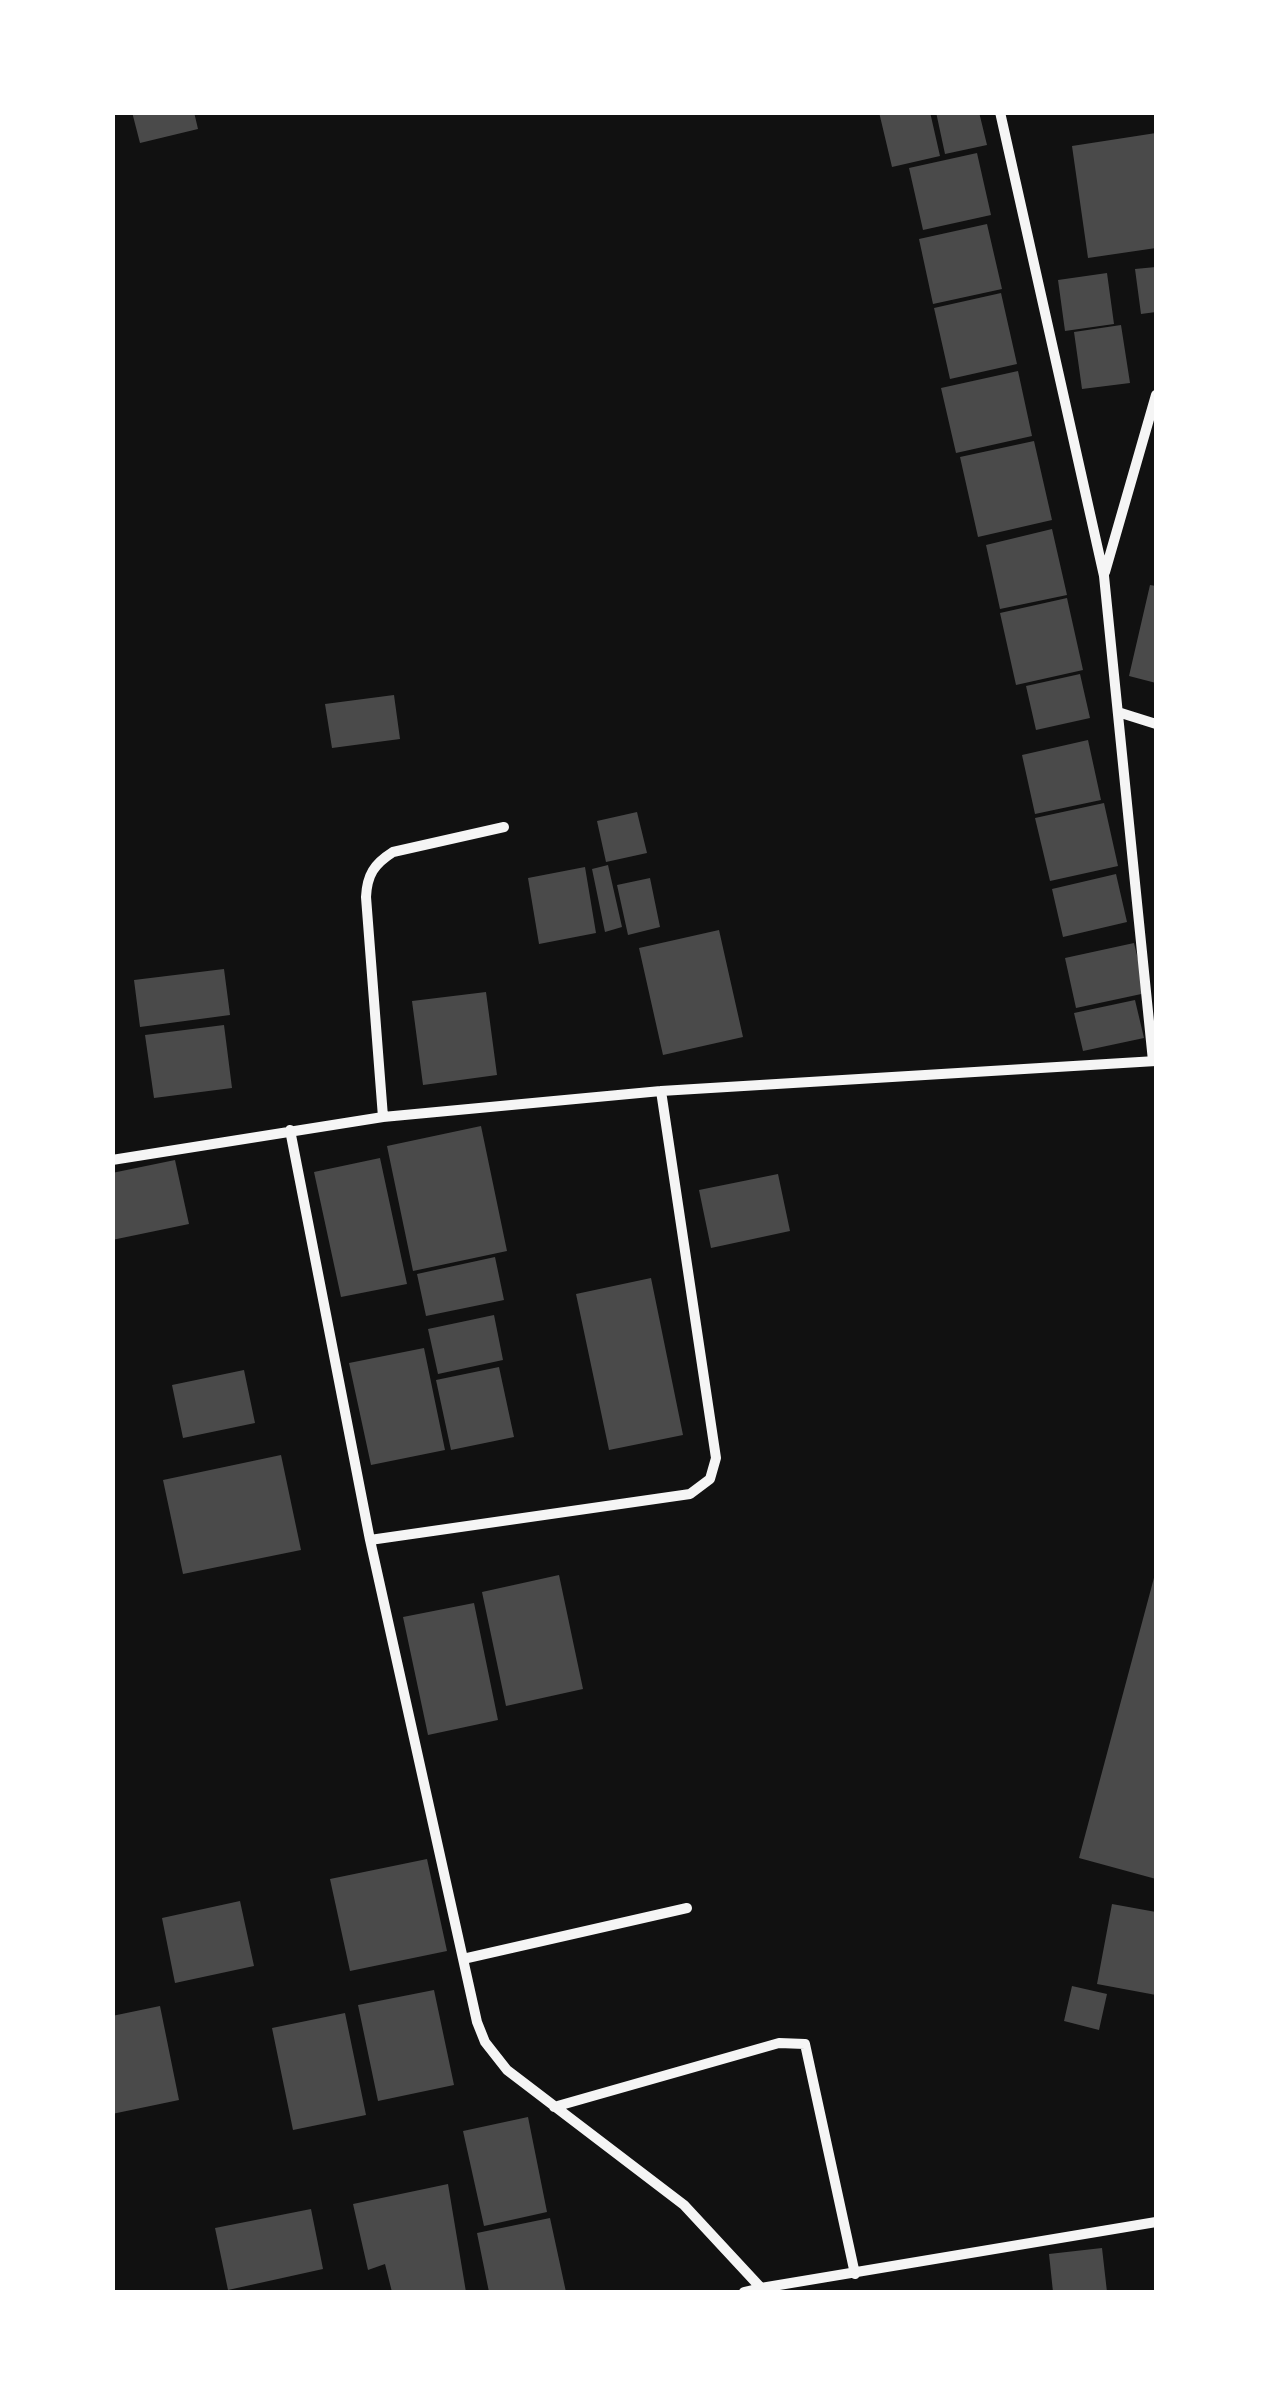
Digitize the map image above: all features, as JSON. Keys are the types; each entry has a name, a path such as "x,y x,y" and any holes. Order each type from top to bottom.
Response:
{"street":[{"path":"112,1160 383,1117 661,1091 1155,1060 1104,576 1000,112"},
{"path":"1104,576 1156,395"},
{"path":"1121,713 1156,724"},
{"path":"383,1117 366,897 368,877 392,852 504,827"},
{"path":"370,1540 690,1494 710,1479 716,1458 661,1091"},
{"path":"290,1130 370,1540 485,2042 508,2070 684,2204 761,2288"},
{"path":"464,1959 687,1908"},
{"path":"554,2107 779,2042 805,2044 856,2274"},
{"path":"744,2292 1156,2222"}],"building":[{"path":"132,112 194,112 198,129 140,143"},
{"path":"879,112 930,112 940,156 892,167"},
{"path":"936,112 979,112 987,145 945,154"},
{"path":"1156,133 1156,248 1088,258 1072,146"},
{"path":"977,153 991,215 923,230 909,168"},
{"path":"987,224 1002,289 933,304 919,239"},
{"path":"1156,267 1156,312 1141,314 1135,269"},
{"path":"1107,273 1114,324 1065,331 1058,280"},
{"path":"1001,293 1017,364 950,379 934,308"},
{"path":"1121,325 1130,383 1082,389 1074,332"},
{"path":"1018,371 1032,436 956,453 941,388"},
{"path":"1034,441 1052,520 978,537 960,457"},
{"path":"1052,529 1067,595 1000,609 986,545"},
{"path":"1150,585 1156,586 1156,683 1129,676"},
{"path":"1067,598 1083,670 1016,685 1000,613"},
{"path":"1080,674 1090,718 1036,730 1026,686"},
{"path":"394,695 400,739 332,748 325,704"},
{"path":"1088,740 1101,800 1035,814 1022,755"},
{"path":"1104,803 1118,866 1050,881 1035,818"},
{"path":"637,812 647,853 606,862 597,821"},
{"path":"608,865 622,927 605,932 592,869"},
{"path":"585,867 596,933 539,944 528,878"},
{"path":"1116,874 1127,922 1063,937 1052,889"},
{"path":"650,878 660,927 628,935 617,885"},
{"path":"719,930 743,1037 663,1055 639,948"},
{"path":"1134,943 1146,993 1076,1008 1065,958"},
{"path":"224,969 230,1015 140,1027 134,980"},
{"path":"486,992 497,1075 423,1085 412,1001"},
{"path":"1135,1000 1144,1038 1083,1051 1074,1013"},
{"path":"224,1025 232,1088 154,1098 145,1035"},
{"path":"481,1126 507,1251 413,1271 387,1146"},
{"path":"380,1158 407,1284 341,1297 314,1172"},
{"path":"175,1160 189,1224 112,1240 112,1173"},
{"path":"778,1174 790,1231 711,1248 699,1190"},
{"path":"495,1257 504,1300 426,1316 417,1274"},
{"path":"651,1278 683,1435 609,1450 576,1294"},
{"path":"494,1315 503,1360 438,1374 428,1329"},
{"path":"424,1348 445,1450 371,1465 349,1363"},
{"path":"499,1367 514,1437 451,1450 436,1380"},
{"path":"244,1370 255,1423 183,1438 172,1385"},
{"path":"281,1455 301,1550 183,1574 163,1480"},
{"path":"1156,1574 1156,1879 1079,1858"},
{"path":"559,1575 583,1689 506,1706 482,1592"},
{"path":"474,1603 498,1720 428,1735 403,1617"},
{"path":"427,1859 447,1951 350,1971 330,1879"},
{"path":"240,1901 254,1966 175,1983 162,1918"},
{"path":"1112,1904 1156,1912 1156,1995 1097,1984"},
{"path":"1072,1986 1107,1994 1099,2030 1064,2021"},
{"path":"434,1990 454,2085 378,2101 358,2005"},
{"path":"160,2006 179,2100 112,2114 112,2016"},
{"path":"345,2013 366,2115 293,2130 272,2028"},
{"path":"528,2117 547,2212 484,2226 463,2131"},
{"path":"448,2184 466,2292 392,2292 385,2264 368,2270 353,2204"},
{"path":"311,2209 323,2269 228,2290 215,2228"},
{"path":"550,2218 566,2292 489,2292 477,2233"},
{"path":"1102,2248 1107,2292 1053,2292 1049,2254"}]}
